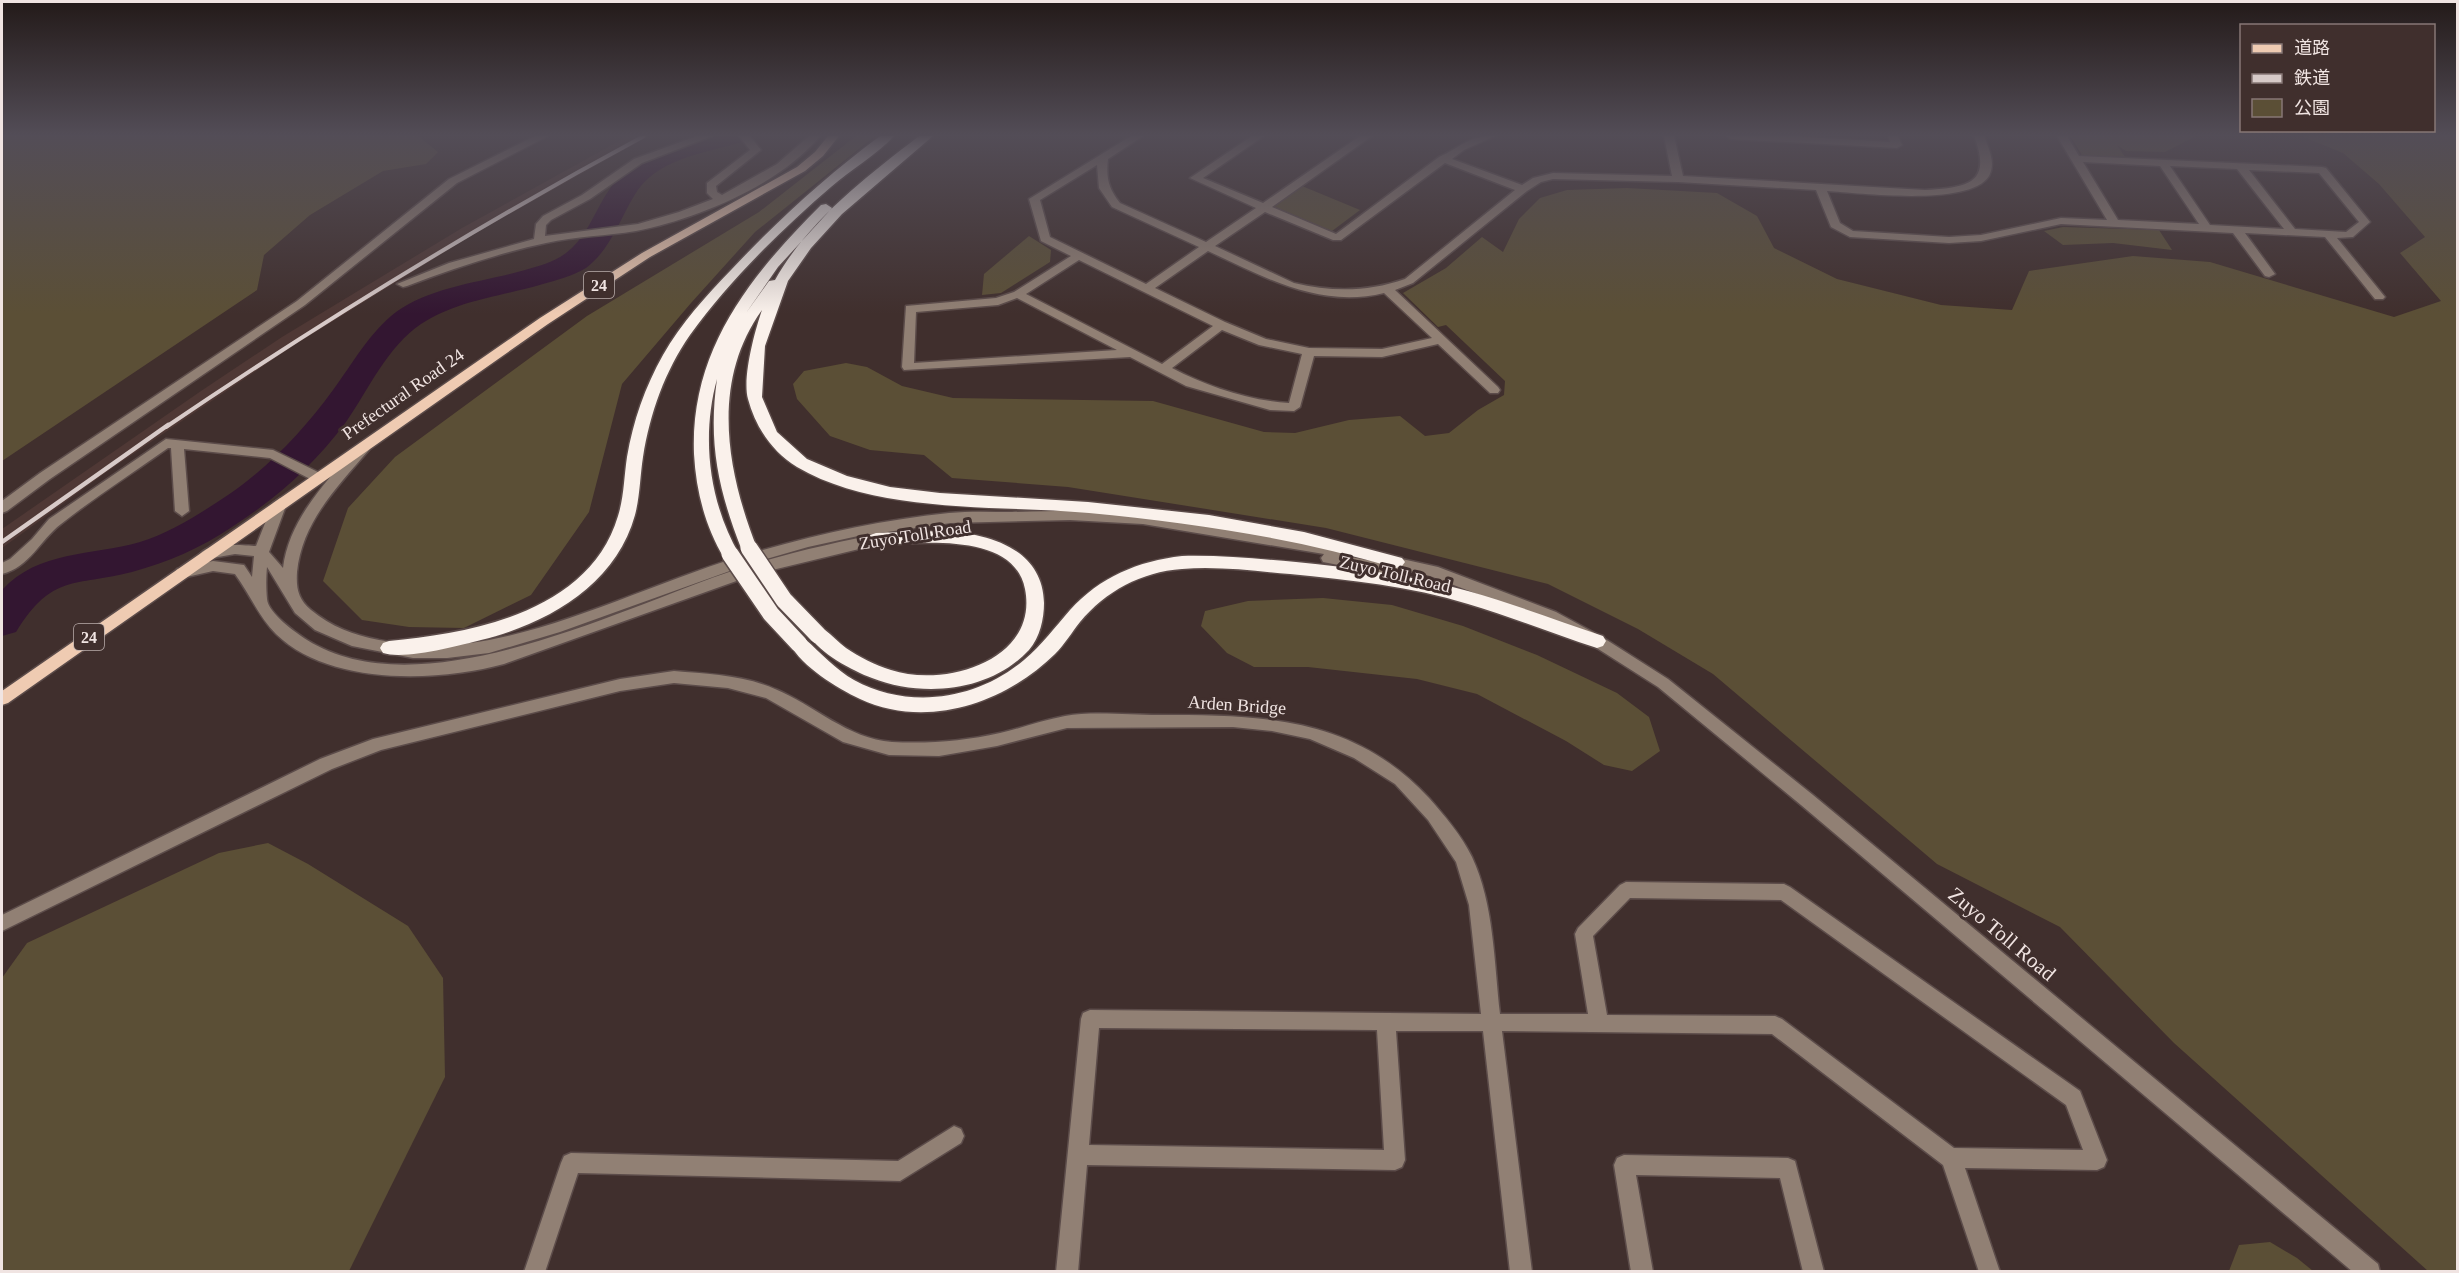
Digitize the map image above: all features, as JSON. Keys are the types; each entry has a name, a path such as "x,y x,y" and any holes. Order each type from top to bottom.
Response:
{"highway":[{"path":"389,648 444,643 500,629 546,608 585,582 614,548 625,522 637,441 644,412 661,373 679,341 715,294 814,195"},
{"path":"841,195 770,266 734,318 716,357 703,407 700,437 701,458 710,507 730,554 771,614 832,675 864,693 920,706 939,705 973,698 998,689 1028,669 1052,647 1077,614 1099,593 1127,575 1165,564 1196,561 1315,571 1378,578 1415,585 1467,597 1597,641"},
{"path":"858,195 792,262 762,298 740,335 721,401 719,435 723,475 737,521 749,548 784,600 818,635 844,657 876,674 920,684 965,679 1022,646 1032,626 1037,601 1035,585 1027,570 1016,558 1002,549 963,539 942,537 876,539"},
{"path":"792,262 773,299 758,349 754,380 756,403 762,421 774,440 794,458 827,476 884,491 960,501 1031,503 1148,513 1341,544 1396,562"}],"main road":[{"name":"Prefectural Road 24","path":"2,699 317,477 601,284 646,255 753,195"}],"street":[{"path":"2,508 45,476 301,303 435,195"},
{"path":"539,241 541,224 547,218 588,195"},
{"path":"716,195 721,199"},
{"path":"403,284 539,241 593,231 642,227 671,219 727,195"},
{"path":"1040,195 1034,199 1045,240 1221,325 1263,342 1309,352 1382,352 1440,340"},
{"path":"1108,195 1116,205 1290,285 1315,292 1340,295 1388,290 1409,281 1515,195"},
{"path":"1237,195 1337,238 1394,195"},
{"path":"1146,289 1281,195"},
{"path":"1823,195 1835,225 1850,234 1949,240 1981,238 2061,221 2349,235 2365,222 2343,195"},
{"path":"2097,195 2114,223"},
{"path":"2185,195 2207,228"},
{"path":"2264,195 2292,232"},
{"path":"2236,229 2269,274"},
{"path":"2328,234 2379,297"},
{"path":"1078,256 1018,294 998,301 910,309 908,367 1134,353"},
{"path":"1388,290 1494,390"},
{"path":"1018,294 1190,383 1270,406 1294,407 1309,352"},
{"path":"1164,369 1221,325"},
{"path":"2,569 15,563 63,516 166,442 279,456 317,477"},
{"path":"288,588 292,555 304,524 368,442"},
{"path":"177,444 182,511"},
{"path":"261,599 258,571 261,552 280,503"},
{"name":"Zuyo Toll Road","path":"261,552 276,568 300,609 320,626 352,640 413,652 489,648 560,626 684,580 788,547 858,531 951,518 1070,515 1143,519 1396,562 1433,571 1515,601 1597,641 1663,683 1716,724 2370,1272"},
{"name":"Zuyo Toll Road","path":"177,575 205,567 224,566 239,569 285,634 336,660 376,668 441,669 491,662 571,636 751,570 807,554 876,539 952,527 1040,522 1075,523 1200,536 1422,577 1514,607 1597,641"},
{"path":"207,554 235,549 261,552"},
{"name":"Arden Bridge","path":"2,923 326,764 379,744 620,685 674,677 728,682 770,693 849,737 889,748 939,749 997,740 1067,722 1122,720 1233,721 1272,725 1312,733 1360,753 1401,779 1434,814 1464,859 1478,905 1483,941 1490,1023 1521,1272"},
{"path":"1599,1024 1584,934 1626,890 1784,892 2073,1098 2097,1160 1951,1158"},
{"path":"1067,1272 1090,1019 1775,1025 1951,1158 1990,1272"},
{"path":"1078,1155 1395,1160 1386,1022"},
{"path":"534,1272 571,1163 900,1171 954,1136"},
{"path":"1642,1272 1624,1165 1788,1168 1814,1272"}],"shaded area":[{"path":"521,195 543,195 474,234 296,344 108,471 2,548 2,529 282,337 462,228"}],"green space":[{"path":"2,195 343,195 310,215 264,255 257,290 2,461"},
{"path":"780,195 801,195 755,232 622,384 589,512 531,595 464,628 409,627 362,620 323,581 348,508 395,457 587,316 759,212"},
{"path":"1288,195 1325,195 1360,210 1332,231 1273,206"},
{"path":"1549,195 1721,195 1757,216 1774,248 1837,279 1941,305 2012,310 2029,271 2133,256 2210,262 2394,317 2441,301 2400,253 2425,237 2389,195 2457,195 2457,1271 2428,1271 2174,1043 2060,927 1937,864 1713,674 1638,629 1548,584 1326,528 1068,487 952,478 924,455 870,450 830,436 797,399 793,384 804,371 846,363 867,367 902,386 953,398 1153,401 1264,432 1295,433 1349,420 1400,416 1425,436 1449,433 1478,410 1504,395 1505,381 1446,325 1438,327 1403,293 1446,268 1482,237 1503,252 1519,219 1540,198"},
{"path":"2063,227 2159,230 2172,250 2113,243 2063,245 2044,231"},
{"path":"1029,236 1051,250 1050,262 1001,293 982,295 984,274"},
{"path":"1323,598 1392,605 1463,626 1537,655 1617,693 1649,717 1660,751 1632,771 1604,765 1566,741 1477,694 1417,679 1308,667 1254,667 1227,653 1201,626 1205,611 1248,601"},
{"path":"268,843 308,864 408,926 443,978 445,1077 349,1271 2,1271 2,978 27,943 219,853"},
{"path":"2270,1242 2297,1258 2313,1271 2229,1271 2239,1245"}],"waterway":[{"path":"2,621 16,599 32,584 49,575 67,569 130,558 167,547 194,534 256,493 286,469 312,442 384,340 395,329 410,317 444,301 537,276 570,264 585,253 594,242 619,195"}],"railway":[{"path":"166,427 401,276 537,195"},
{"path":"2,542 168,425"}]}
